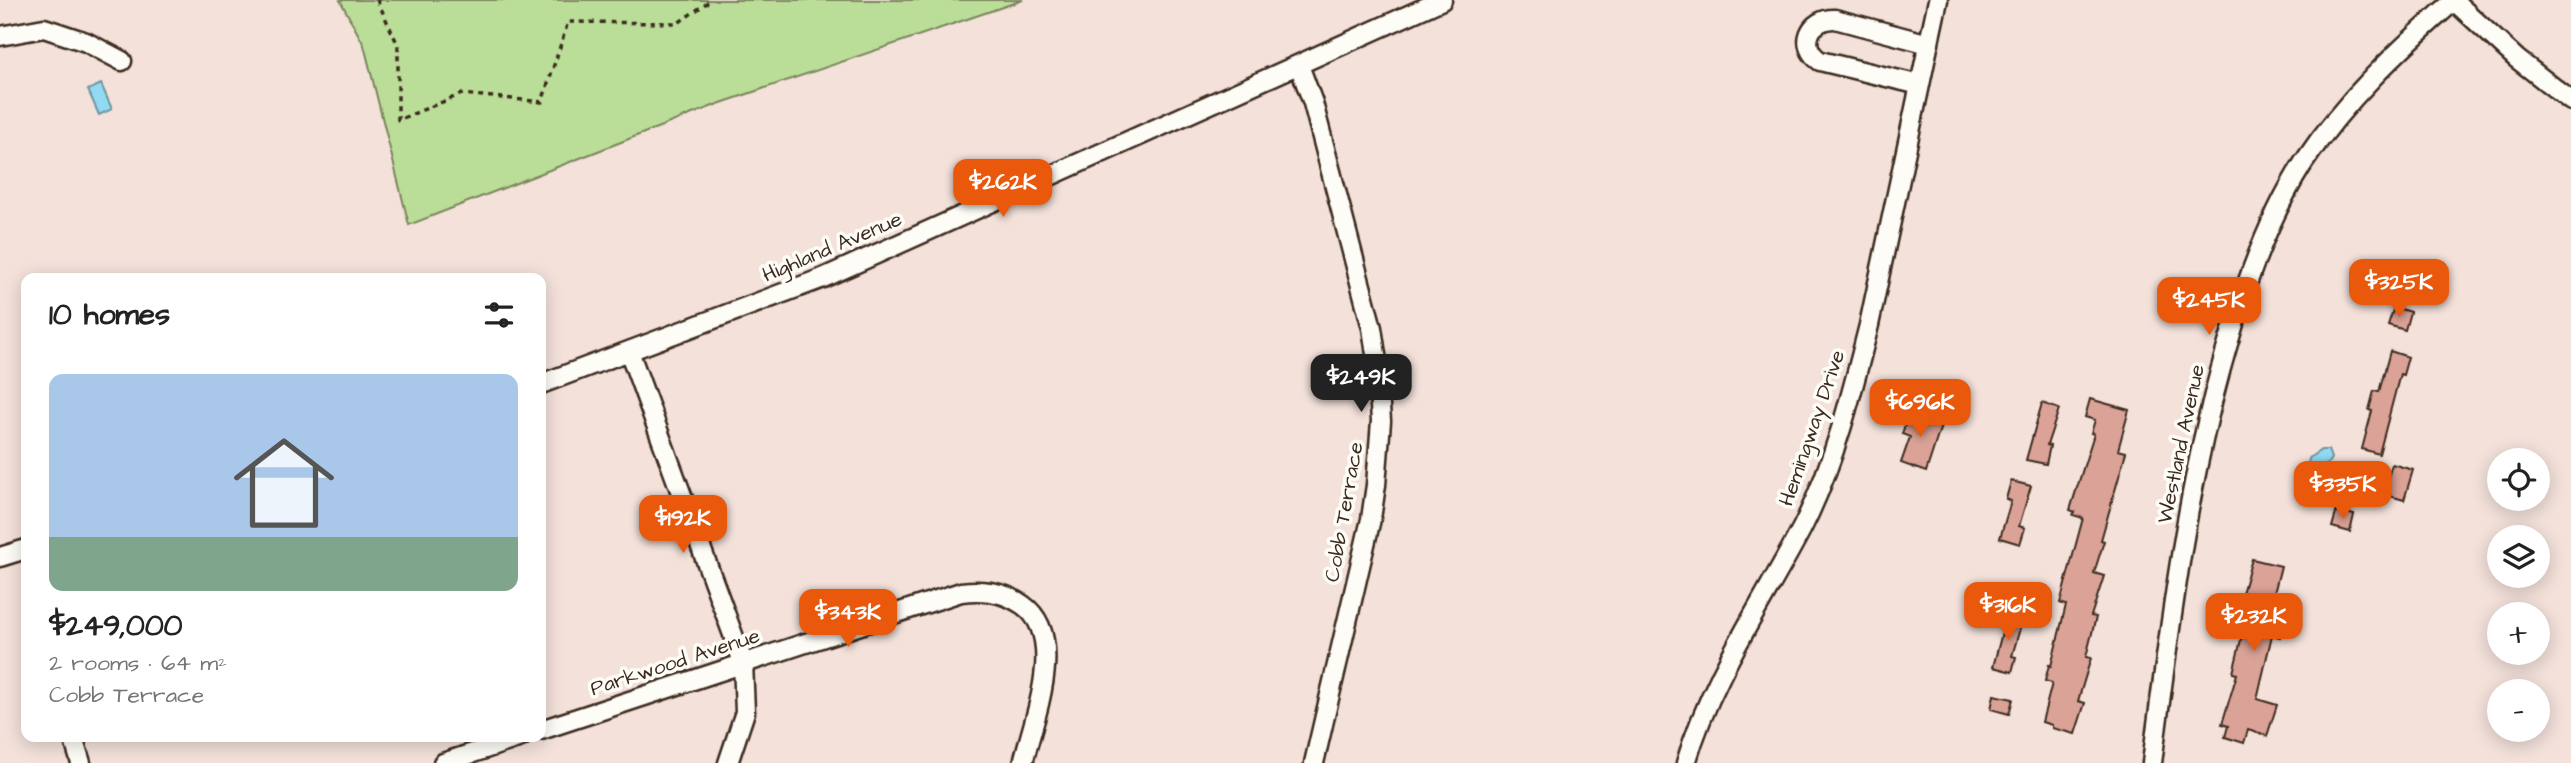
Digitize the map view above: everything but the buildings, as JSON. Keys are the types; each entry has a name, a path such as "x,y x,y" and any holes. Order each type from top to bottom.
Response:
{"street":[{"name":"Highland Avenue","path":"546,382 823,278 1443,0"},
{"name":"Hemingway Drive","path":"1686,763 1725,667 1803,527 1833,451 1869,325 1938,0"},
{"path":"2454,0 2516,59 2571,100"},
{"name":"Westland Avenue","path":"2152,763 2187,518 2201,446 2219,370 2255,259 2280,205 2305,162 2338,118 2391,57 2454,0"},
{"path":"1920,85 1821,61 1810,51 1808,37 1815,24 1821,20 1835,19 1929,44"},
{"path":"0,36 44,28 86,42 122,61"},
{"name":"Cobb Terrace","path":"1299,65 1313,103 1372,328 1381,421 1371,519 1314,763"},
{"path":"629,351 743,662 745,712 729,763"},
{"path":"0,557 21,551"},
{"name":"Parkwood Avenue","path":"546,728 961,592 995,593 1014,599 1034,615 1042,629 1045,647 1045,673 1023,763"},
{"path":"75,742 81,763"},
{"path":"443,763 507,742"}],"path":[{"path":"377,0 398,45 398,120 462,94 542,102 568,22 678,23 710,0"}],"green space":[{"path":"340,0 1023,0 718,104 409,225 364,45"}],"water":[{"path":"101,84 112,109 99,115 88,90"},
{"path":"2321,450 2328,450 2331,458 2329,461 2319,468 2309,467 2309,458"}]}
